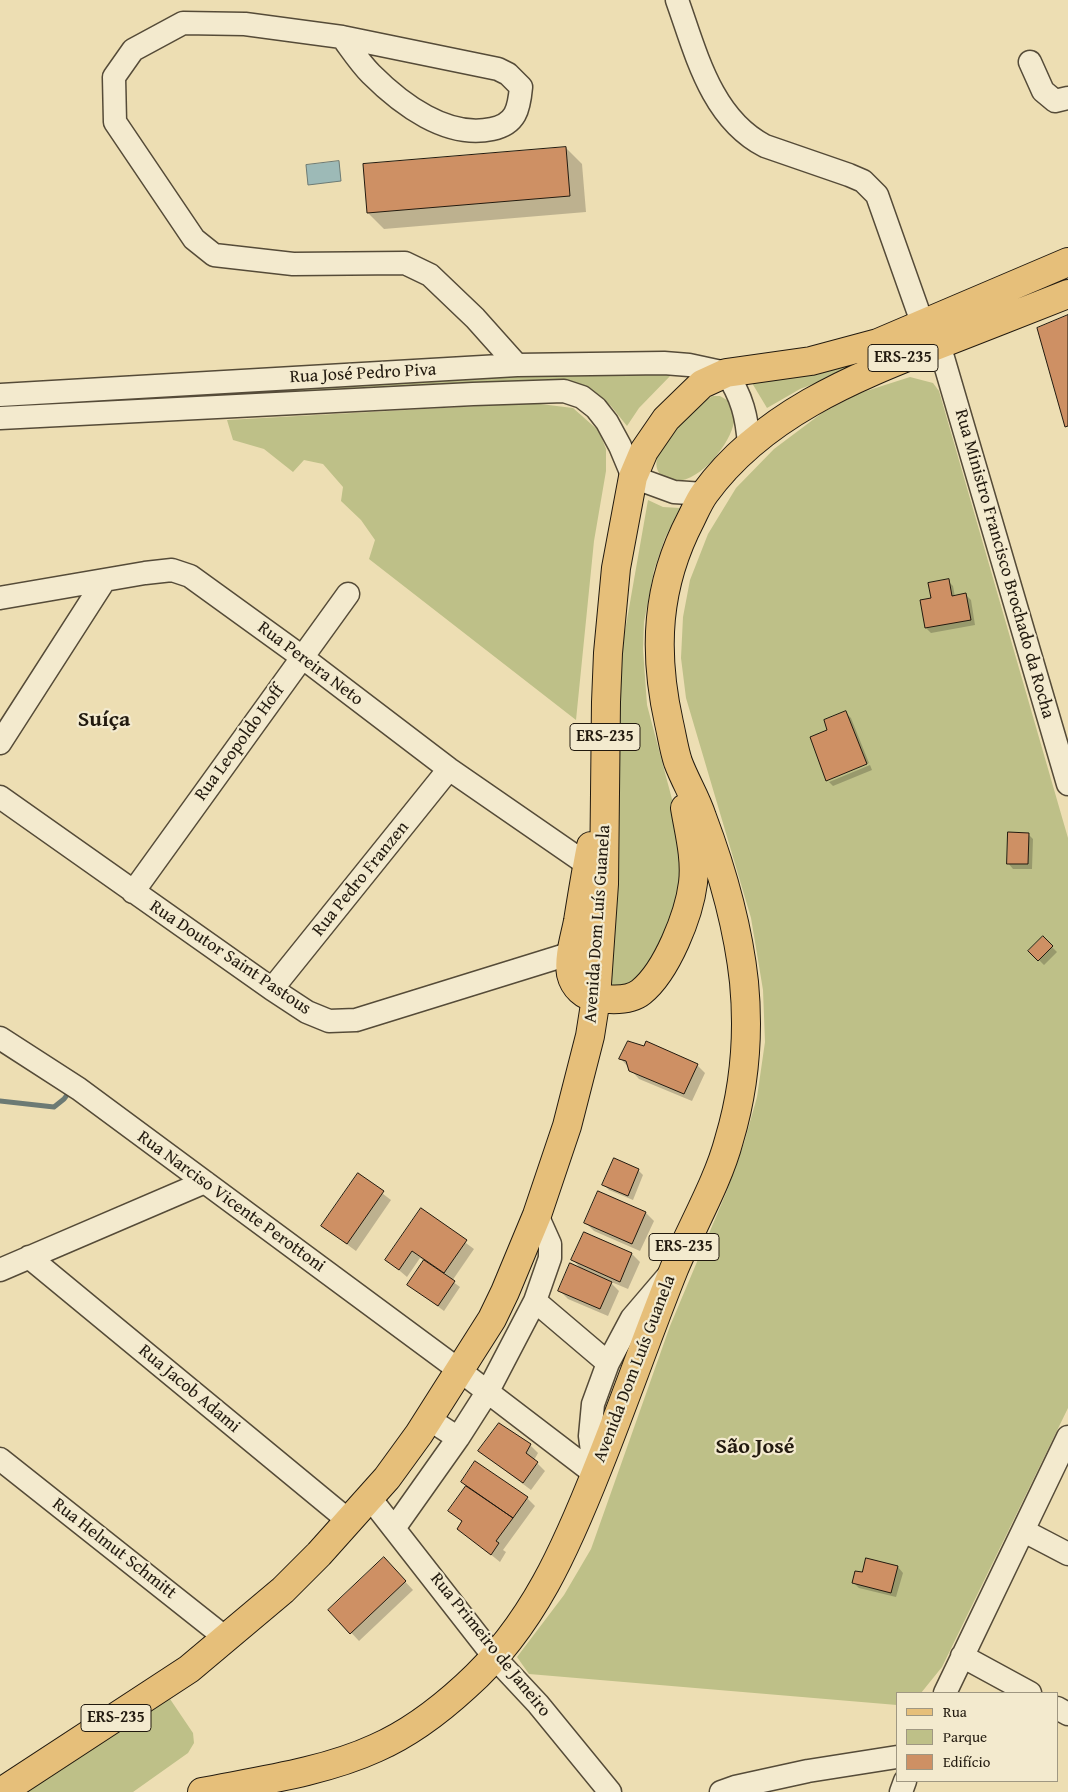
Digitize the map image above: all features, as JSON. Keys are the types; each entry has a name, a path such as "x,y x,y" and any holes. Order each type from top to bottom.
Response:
{"main road":[{"name":"ERS-235","path":"748,445 801,407 878,368 931,334 1068,262"},
{"name":"ERS-235","path":"726,374 842,354 878,343 931,334 1068,294"},
{"name":"Avenida Dom Luís Guanela","path":"1,1792 189,1669 283,1590 370,1498 401,1460 492,1319 537,1215 567,1126 590,1036 596,998 604,884 604,781 608,653 616,568 633,477 644,451 666,418 702,384 726,374"},
{"name":"Avenida Dom Luís Guanela","path":"202,1792 334,1763 377,1748 411,1728 463,1689 495,1658 544,1590 574,1529 674,1270 728,1144 741,1087 746,1033 744,982 734,922 702,814 678,762 660,676 658,642 665,589 675,552 704,494 748,445"},
{"path":"604,781 572,953 571,973 576,986 584,994 596,998 626,999 641,992 656,974 684,919 693,883 694,860 678,762"}],"street":[{"name":"Rua Ministro Francisco Brochado da Rocha","path":"677,0 709,84 722,107 737,126 752,139 765,146 863,181 877,195 931,334 1068,784"},
{"path":"342,37 370,73 414,110 453,128 485,130 504,126 519,109 521,87 508,74 498,69 342,37 245,24 183,23 133,50 114,77 115,122 194,239 214,255 293,264 406,263 430,275 475,318 517,365"},
{"path":"1030,62 1043,91 1055,101 1068,98"},
{"name":"Rua José Pedro Piva","path":"0,395 517,365 664,363 689,365 726,374"},
{"path":"726,374 742,401 746,416 748,445"},
{"name":"Rua José Pedro Piva","path":"0,418 564,391 582,397 596,408 607,422 620,446 633,477"},
{"path":"633,477 674,492 704,494"},
{"name":"Rua Pereira Neto","path":"0,598 104,581 145,572 172,570 190,576 302,657 449,769 588,865"},
{"path":"0,743 104,581"},
{"name":"Rua Leopoldo Hoff","path":"133,892 348,594"},
{"name":"Rua Pedro Franzen","path":"272,990 449,769"},
{"name":"Rua Doutor Saint Pastous","path":"0,796 272,990 307,1012 329,1021 356,1020 572,953"},
{"name":"Rua Narciso Vicente Perottoni","path":"0,1038 79,1089 460,1370 595,1474"},
{"path":"0,1270 204,1182"},
{"path":"395,1527 458,1438 488,1391 535,1301 550,1258 550,1244 537,1215"},
{"name":"Rua Jacob Adami","path":"29,1257 349,1521"},
{"path":"595,1474 590,1436 593,1404 608,1363 632,1318 674,1270"},
{"path":"535,1301 608,1363"},
{"path":"429,1419 458,1438"},
{"path":"945,1692 1068,1437"},
{"name":"Rua Helmut Schmitt","path":"0,1459 227,1639"},
{"name":"Rua Primeiro de Janeiro","path":"370,1498 395,1527 495,1658 538,1704 610,1792"},
{"path":"1024,1531 1068,1554"},
{"path":"962,1656 1028,1692"},
{"path":"721,1792 735,1787 808,1771 896,1757"}],"green space":[{"path":"881,352 846,372 800,389 767,408 749,378"},
{"path":"673,373 639,408 627,426 611,406 587,388 216,400 216,393 514,375"},
{"path":"910,377 933,383 939,391 1068,838 1068,1408 942,1667 922,1692 896,1692 896,1705 529,1674 517,1657 564,1595 591,1549 670,1326 726,1193 744,1143 757,1097 765,1042 763,990 751,918 686,698 681,658 683,617 690,580 708,534 736,488 774,449 822,413 860,393"},
{"path":"713,396 720,396 732,403 734,422 725,443 718,454 698,473 687,479 676,481 665,478 658,470 657,459 662,446 671,433 694,409"},
{"path":"532,403 573,408 599,431 606,449 606,471 594,541 576,720 369,559 375,540 361,520 341,501 343,487 323,464 304,460 293,472 264,449 233,440 227,420"},
{"path":"648,500 663,507 680,508 665,538 654,570 644,622 643,649 647,705 681,833 679,893 664,938 638,980 609,991 616,909 615,801 622,648"},
{"path":"168,1696 193,1733 194,1743 188,1753 133,1792 19,1792"}],"water":[{"path":"339,161 341,181 308,185 306,165"}],"building":[{"path":"566,147 570,196 367,213 363,164"},
{"path":"1068,315 1068,426 1065,427 1037,328"},
{"path":"949,579 952,596 966,593 971,620 925,628 920,600 931,598 928,583"},
{"path":"846,711 867,764 826,781 810,737 827,730 824,720"},
{"path":"1008,832 1029,833 1028,864 1007,864"},
{"path":"1043,936 1053,946 1038,961 1028,951"},
{"path":"628,1041 644,1046 646,1041 698,1064 684,1094 629,1071 626,1061 619,1059"},
{"path":"614,1158 639,1169 628,1196 602,1185"},
{"path":"358,1173 384,1191 347,1244 321,1226"},
{"path":"598,1191 646,1212 632,1244 584,1223"},
{"path":"421,1208 467,1240 444,1273 412,1251 399,1270 385,1260"},
{"path":"584,1232 632,1253 620,1282 571,1260"},
{"path":"424,1260 455,1281 438,1306 407,1285"},
{"path":"570,1263 612,1282 600,1309 558,1291"},
{"path":"499,1423 531,1444 526,1453 538,1462 523,1483 478,1451"},
{"path":"475,1461 528,1497 513,1518 461,1482"},
{"path":"466,1486 513,1518 496,1541 499,1543 491,1555 457,1529 462,1521 448,1511"},
{"path":"384,1557 406,1581 350,1634 328,1610"},
{"path":"866,1558 898,1566 891,1593 852,1583 855,1571 862,1572"}],"waterway":[{"path":"0,1101 54,1107 70,1091"}],"district":[{"name":"Suíça","path":"104,720"},
{"name":"São José","path":"755,1447"}]}
